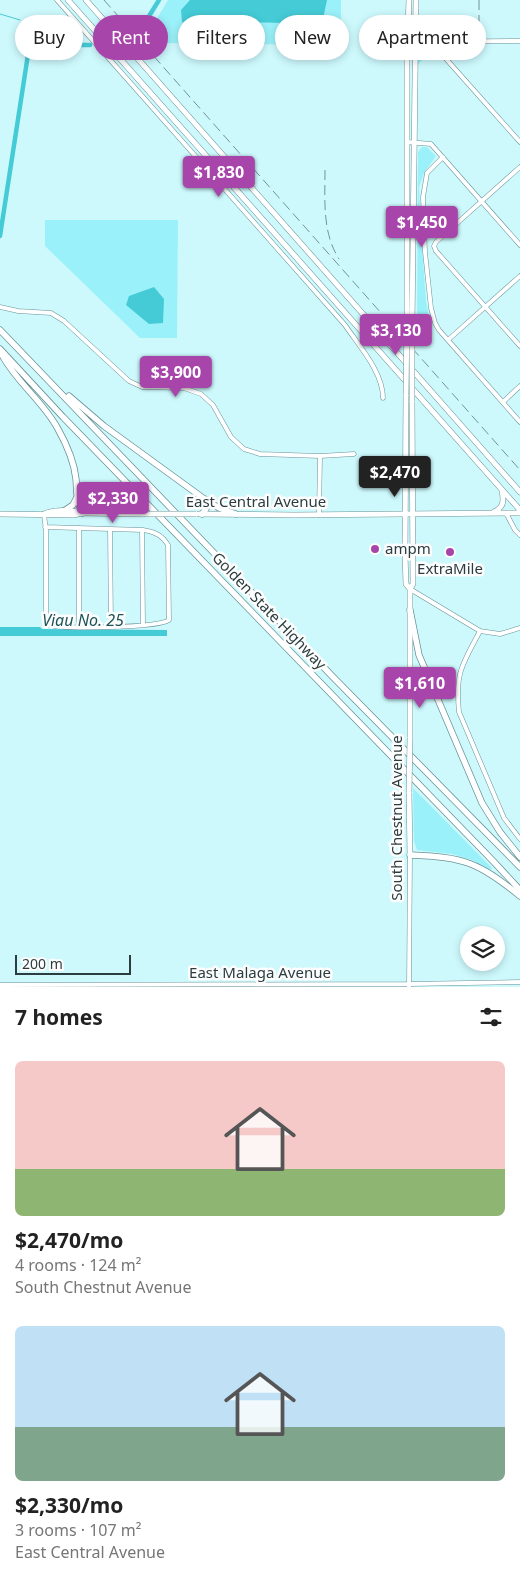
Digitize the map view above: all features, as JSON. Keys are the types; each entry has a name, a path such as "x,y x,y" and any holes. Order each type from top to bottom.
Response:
{"highway":[{"name":"Golden State Highway","path":"0,330 333,677 520,867"},
{"name":"Golden State Highway","path":"0,350 474,840 520,890"},
{"path":"0,350 10,370 57,427 71,454 78,504 83,513"},
{"path":"44,376 104,426 203,498 219,508 236,514"},
{"path":"64,511 73,505 77,497"},
{"path":"199,514 206,509 206,503 203,498"},
{"path":"410,610 417,649 482,803 500,832 520,857"},
{"path":"410,679 416,676 423,676 431,685"},
{"path":"410,855 439,856 472,863 487,871 520,896"}],"main road":[{"path":"68,0 520,511"},
{"path":"86,0 520,492"},
{"name":"South Chestnut Avenue","path":"408,0 408,15"},
{"name":"South Chestnut Avenue","path":"415,15 416,0"},
{"name":"South Chestnut Avenue","path":"407,60 405,514 406,584 410,588"},
{"name":"South Chestnut Avenue","path":"410,855 410,588 413,584 414,60"},
{"path":"493,513 503,505 502,490"},
{"name":"East Central Avenue","path":"44,514 50,511 143,514 319,515 506,513 520,511"},
{"name":"East Central Avenue","path":"0,514 74,515 83,513"}],"street":[{"path":"57,0 345,325 378,374 383,388 383,398"},
{"path":"486,41 520,41"},
{"path":"447,60 520,142"},
{"path":"407,142 431,144 520,244"},
{"path":"442,157 430,168 425,179 423,218 432,316 439,330 520,422"},
{"path":"520,167 436,242 434,246 436,251 520,346"},
{"path":"448,340 520,276"},
{"path":"0,307 18,311 51,314 64,322 128,381 142,387 184,388 200,394 213,405 231,437 244,449 260,454 320,456 354,454"},
{"path":"502,402 520,386"},
{"path":"319,515 320,456"},
{"path":"506,513 515,530 520,535"},
{"path":"44,514 45,527 46,531 47,623 52,626 111,627 166,622 169,618 168,546 164,538 142,530 45,527"},
{"path":"79,528 79,627"},
{"path":"110,529 111,627"},
{"path":"142,530 143,625"},
{"path":"410,588 480,631 500,634 520,628"},
{"path":"480,631 462,664 458,678 459,712 504,818 520,839"},
{"name":"South Chestnut Avenue","path":"409,986 410,855"},
{"name":"East Malaga Avenue","path":"0,984 409,986 520,982"}],"shaded area":[{"path":"168,0 341,0 341,15 275,15 275,44 265,44 265,15 178,15 178,43 168,43 168,15 159,15"},
{"path":"190,0 327,0 324,15 275,15 275,23 265,22 265,15 181,15 181,10"},
{"path":"422,147 427,147 436,156 424,173 419,187 426,301 431,325 417,337 418,152"},
{"path":"45,220 178,220 177,338 140,338 45,246"},
{"path":"154,287 164,299 163,323 149,324 126,305 129,296"},
{"path":"0,627 167,630 167,636 0,636"},
{"path":"413,788 492,868 490,870 472,860 452,854 417,850 414,841"}],"waterway":[{"path":"150,15 159,0"},
{"path":"0,14 15,18"},
{"path":"0,236 31,35 39,33 70,45 90,45"}],"railway":[{"path":"104,0 520,470"},
{"path":"479,0 479,15"},
{"path":"325,170 327,227 339,259"}],"place":[{"name":"ampm","path":"375,549"},
{"name":"ExtraMile","path":"450,552"}],"water label":[{"name":"Viau No. 25","path":"83,620"}]}
